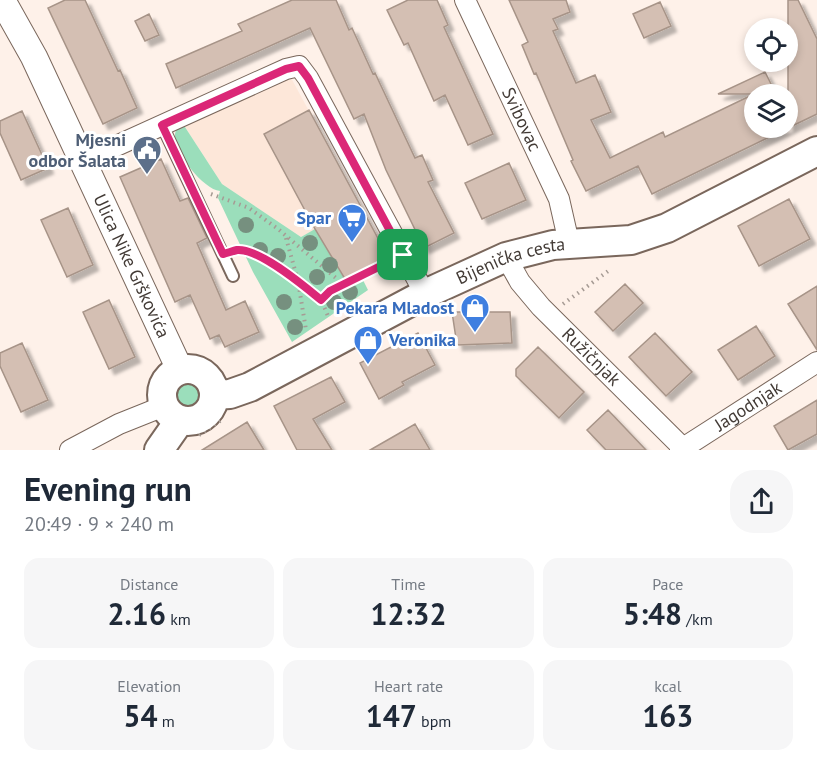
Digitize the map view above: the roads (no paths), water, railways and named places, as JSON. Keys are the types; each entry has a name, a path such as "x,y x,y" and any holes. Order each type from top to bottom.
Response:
{"main road":[{"name":"Bijenička cesta","path":"214,395 230,394 250,387 425,294 506,257 569,243 631,240 648,235 667,228 817,151"},
{"path":"188,369 203,374 209,380 214,395 209,411 203,417 188,422 172,413 162,389 166,381 180,370 188,369"},
{"path":"159,450 172,413"}],"street":[{"name":"Ulica Nike Grškovića","path":"2,0 34,57 180,370"},
{"name":"Svibovac","path":"465,0 560,199 569,243"},
{"path":"83,161 286,69 299,66 308,78 425,294"},
{"name":"Ružičnjak","path":"506,257 520,282 541,307 682,449"},
{"name":"Jagodnjak","path":"682,449 817,362"},
{"path":"70,450 119,424 172,413"}],"lane":[{"path":"162,125 234,276"}],"place":[{"name":"Mjesni odbor Šalata","path":"147,176"},
{"name":"Spar","path":"352,244"},
{"name":"Pekara Mladost","path":"475,334"},
{"name":"Veronika","path":"368,366"}]}
